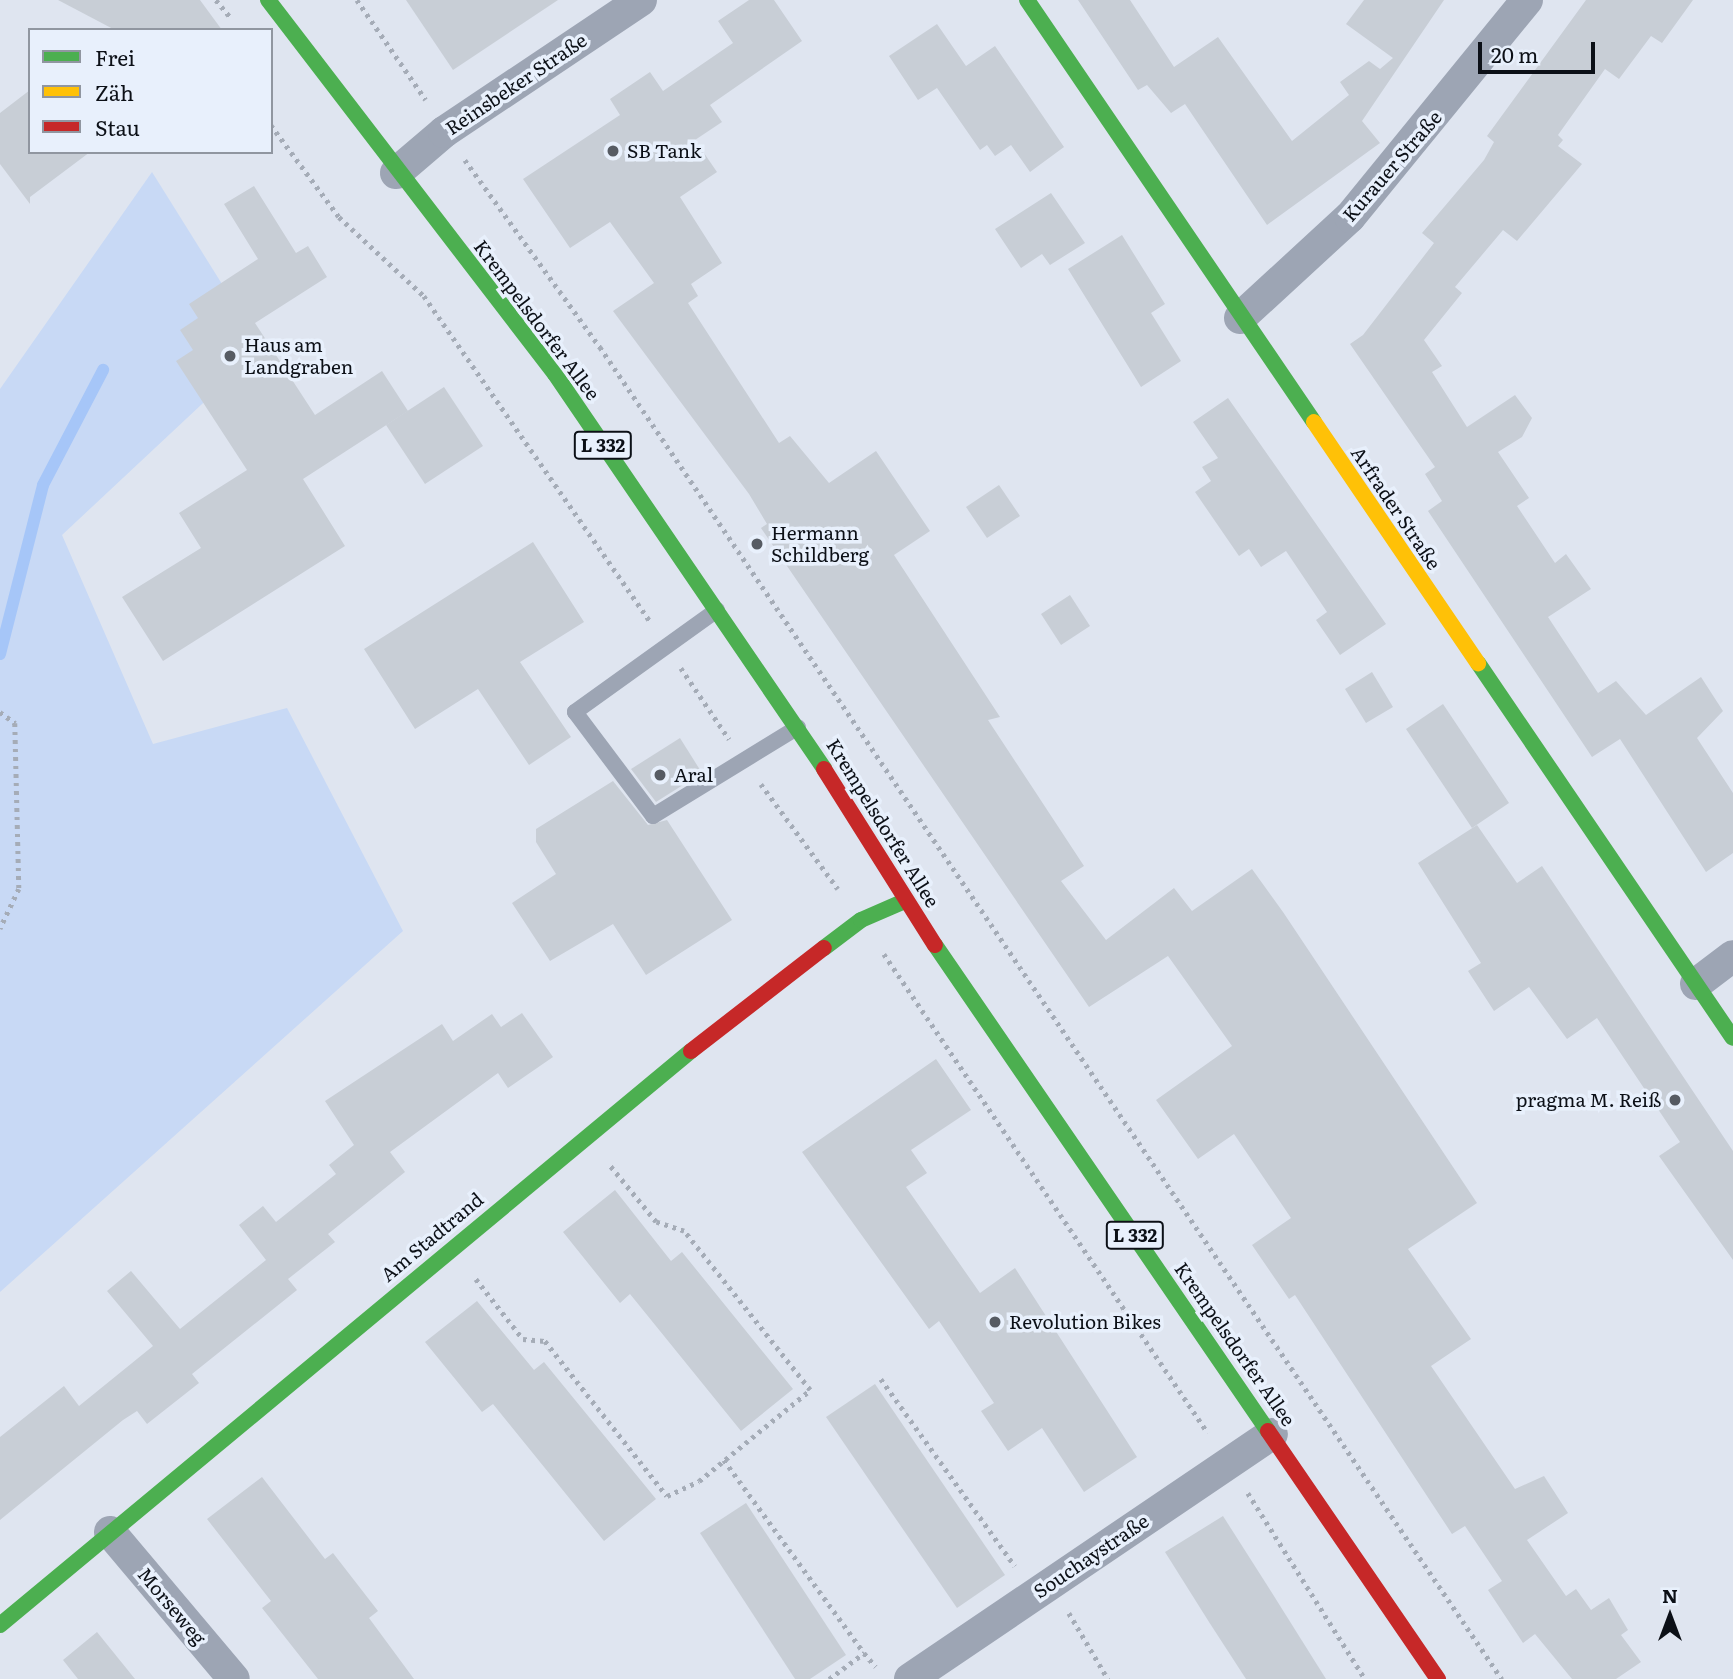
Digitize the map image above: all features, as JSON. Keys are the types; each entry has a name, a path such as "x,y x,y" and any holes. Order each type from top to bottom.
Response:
{"street":[{"name":"Reinsbeker Straße","path":"396,173 444,132 640,0"},
{"name":"Arfrader Straße","path":"1027,0 1240,318 1733,1038"},
{"name":"Kurauer Straße","path":"1240,318 1350,217 1527,0"},
{"name":"Krempelsdorfer Allee","path":"270,2 396,173 555,374 797,727 905,901 1438,1679"},
{"name":"Am Stadtrand","path":"0,1625 586,1137 861,920 905,901"},
{"path":"1696,984 1733,956"},
{"name":"Souchaystraße","path":"910,1679 1272,1434"},
{"name":"Morseweg","path":"110,1532 234,1679"}],"lane":[{"path":"717,610 575,712 653,816 797,727"}],"path":[{"path":"216,0 238,28"},
{"path":"357,0 444,132 600,347 1502,1679"},
{"path":"273,128 339,217 424,296 743,760 861,920 1228,1463 1365,1679"},
{"path":"0,712 15,723 19,889 0,929"},
{"path":"452,1248 523,1339 545,1341 667,1496 724,1460 810,1390 684,1231 656,1223 586,1137"},
{"path":"881,1379 1043,1588 1108,1679"},
{"path":"724,1460 879,1671"},
{"path":"829,1679 864,1653"}],"shaded area":[{"path":"152,172 262,348 62,535 153,744 287,708 403,931 0,1292 0,389"}],"building":[{"path":"58,0 200,0 221,28 111,28"},
{"path":"406,0 558,0 453,70"},
{"path":"749,0 774,0 802,41 710,105 722,122 695,140 717,172 680,197 722,263 691,284 698,296 688,303 779,443 790,436 829,483 876,451 930,531 894,555 1000,717 988,720 1084,866 1061,881 1106,940 1174,888 1192,911 1252,869 1283,912 1477,1203 1408,1249 1471,1339 1431,1366 1515,1489 1544,1476 1568,1513 1527,1540 1566,1596 1576,1589 1591,1610 1609,1598 1628,1630 1621,1635 1641,1662 1616,1679 1572,1679 1535,1634 1523,1643 1488,1590 1502,1581 1465,1526 1452,1534 1295,1295 1289,1299 1252,1245 1291,1218 1234,1134 1198,1159 1156,1100 1232,1046 1168,956 1089,1007 761,528 767,524 749,494 613,311 654,283 610,222 570,248 523,179 620,115 610,99 650,72 663,91 733,43 718,21"},
{"path":"1078,0 1130,0 1174,67 1218,37 1292,141 1349,95 1340,82 1369,61 1380,69 1393,58 1346,24 1364,0 1444,0 1362,121 1380,143 1267,225 1185,104 1171,113 1147,85 1138,90"},
{"path":"1586,0 1693,0 1662,43 1651,36 1619,79 1605,69 1558,135 1563,140 1558,146 1582,164 1517,241 1503,230 1455,287 1462,293 1424,340 1442,366 1432,372 1467,427 1515,395 1532,418 1522,437 1498,452 1529,498 1517,506 1555,563 1566,554 1591,589 1548,617 1598,693 1616,681 1646,715 1701,677 1723,711 1697,738 1733,793 1733,853 1706,872 1620,739 1592,757 1428,511 1442,501 1425,474 1435,467 1350,344 1363,335 1434,243 1422,233 1484,160 1494,142 1487,136"},
{"path":"937,24 966,66 995,46 1064,147 1030,172 1011,145 995,156 987,145 980,150 937,88 918,100 889,56"},
{"path":"28,92 28,154 87,154 30,197 30,204 0,164 0,113"},
{"path":"254,186 296,253 308,246 327,277 255,323 315,415 382,371 408,411 303,479 345,546 163,661 122,597 201,548 179,513 247,470 176,361 193,350 180,330 198,318 189,304 258,259 224,204"},
{"path":"1051,193 1085,243 1050,265 1042,254 1021,268 995,229"},
{"path":"1122,235 1165,304 1151,313 1181,361 1141,387 1068,269"},
{"path":"444,387 483,446 425,484 386,425"},
{"path":"1228,398 1386,624 1340,655 1316,620 1327,612 1286,551 1261,567 1249,549 1239,556 1195,492 1211,481 1202,467 1218,458 1193,422"},
{"path":"999,485 1020,516 987,538 966,507"},
{"path":"533,542 584,622 520,662 571,737 529,765 478,689 415,729 364,649"},
{"path":"1070,595 1090,626 1061,645 1041,614"},
{"path":"1372,672 1393,707 1366,723 1345,689"},
{"path":"1443,704 1509,803 1472,828 1406,729"},
{"path":"680,738 702,773 656,802 631,769"},
{"path":"613,781 648,825 667,820 732,920 646,975 613,924 550,961 512,903 556,874 536,842 536,829"},
{"path":"1477,825 1517,883 1542,866 1733,1151 1733,1260 1659,1156 1680,1142 1597,1018 1567,1039 1529,987 1494,1011 1468,971 1481,963 1418,863"},
{"path":"522,1013 553,1057 508,1088 498,1073 390,1152 405,1172 328,1234 335,1242 288,1279 297,1290 192,1374 199,1383 147,1424 137,1411 123,1420 0,1520 0,1437 64,1386 79,1406 153,1346 107,1291 131,1271 180,1329 266,1260 239,1225 263,1206 276,1222 336,1174 329,1165 354,1145 325,1101 442,1024 453,1041 492,1014 501,1027"},
{"path":"936,1059 971,1110 911,1150 927,1173 906,1187 980,1293 1015,1268 1137,1457 1084,1492 1042,1428 1008,1451 981,1411 994,1403 939,1321 929,1329 802,1152"},
{"path":"615,1190 671,1261 682,1252 793,1389 741,1431 630,1294 620,1303 563,1232"},
{"path":"477,1301 534,1370 544,1362 656,1499 604,1541 493,1404 482,1412 425,1342"},
{"path":"875,1384 1005,1575 957,1608 826,1417"},
{"path":"262,1477 325,1559 333,1553 378,1611 369,1618 414,1679 318,1679 262,1608 271,1601 207,1519"},
{"path":"746,1503 846,1655 810,1679 795,1679 700,1533"},
{"path":"1223,1516 1326,1679 1246,1679 1209,1622 1165,1552"},
{"path":"97,1632 135,1679 78,1679 63,1660"}],"waterway":[{"path":"0,654 43,485 103,370"}],"traffic: fast":[{"path":"268,0 555,374 824,769"},
{"path":"1027,0 1314,422"},
{"path":"1478,663 1733,1038"},
{"path":"824,948 861,920 905,901"},
{"path":"935,945 1268,1431"},
{"path":"0,1625 691,1051"}],"traffic: slow":[{"path":"1314,422 1478,663"}],"traffic: jam":[{"path":"824,769 935,945"},
{"path":"691,1051 824,948"},
{"path":"1268,1431 1438,1679"}],"place":[{"name":"SB Tank","path":"613,151"},
{"name":"Haus am Landgraben","path":"230,356"},
{"name":"Hermann Schildberg","path":"757,544"},
{"name":"Aral","path":"660,775"},
{"name":"pragma M. Reiß","path":"1675,1100"},
{"name":"Revolution Bikes","path":"995,1322"}]}
